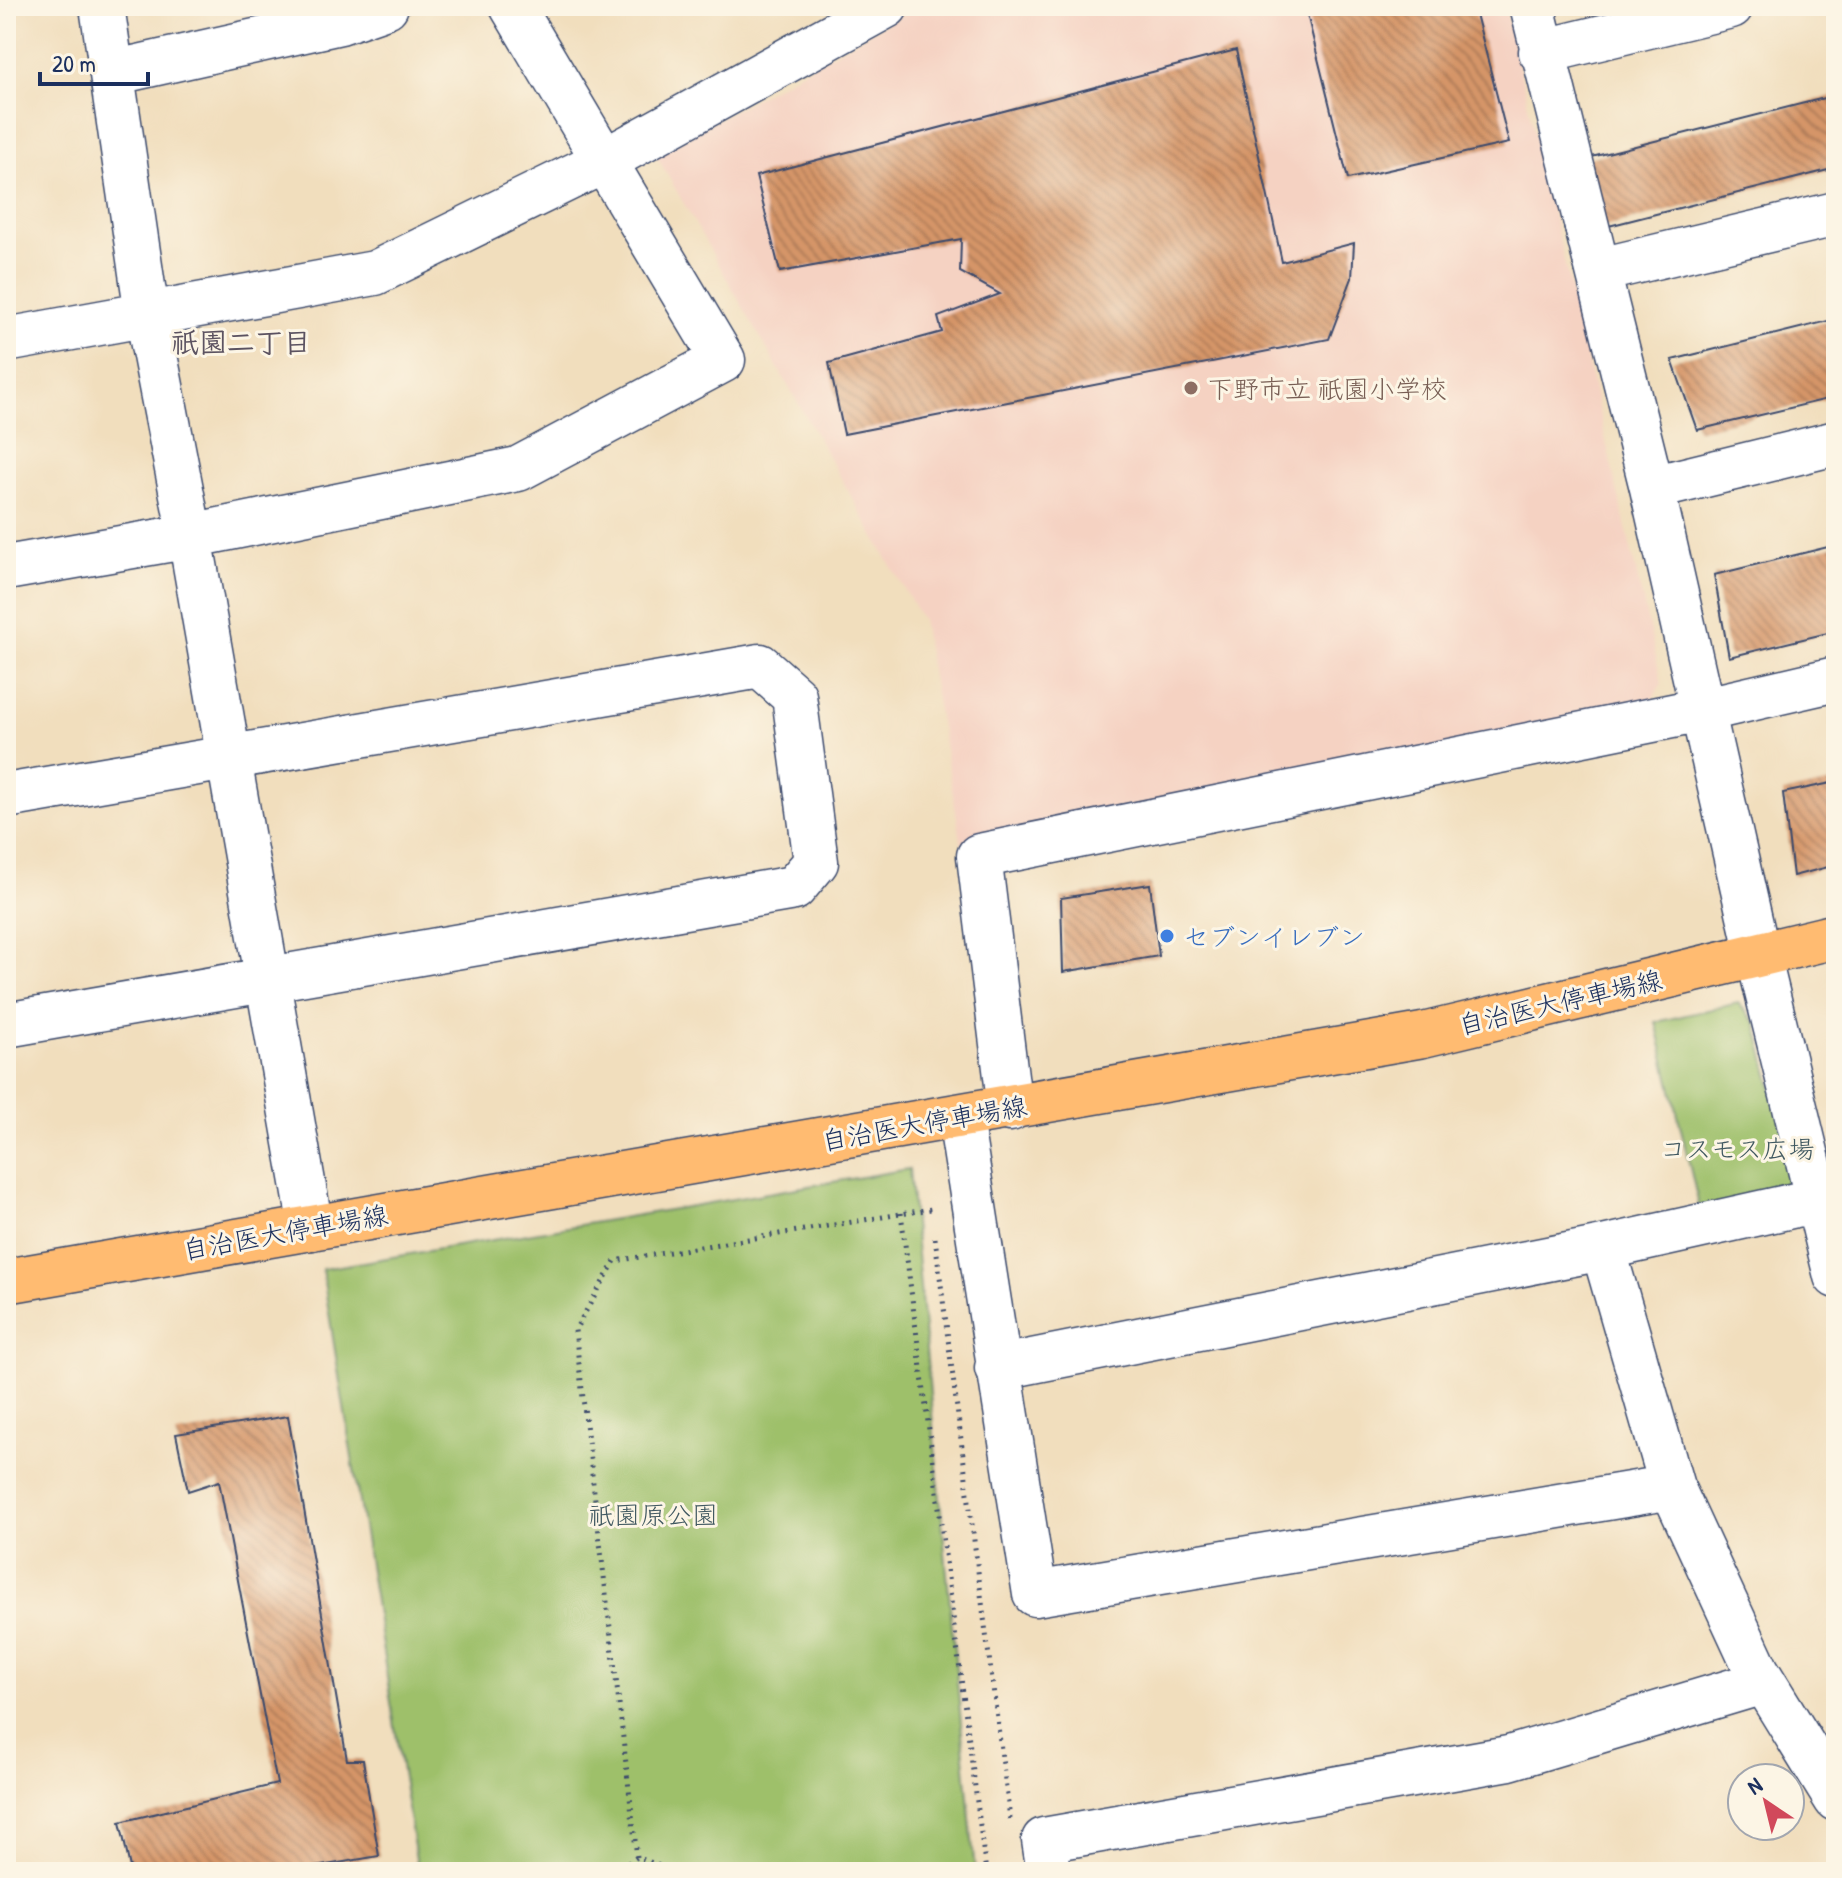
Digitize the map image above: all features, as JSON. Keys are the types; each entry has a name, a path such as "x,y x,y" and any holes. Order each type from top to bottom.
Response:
{"main road":[{"name":"自治医大停車場線","path":"6,1281 960,1118 1423,1035 1836,936"}],"street":[{"path":"102,6 147,314 190,536 311,1228"},
{"path":"112,73 340,22 386,6"},
{"path":"6,568 190,536 518,469 723,360 512,6"},
{"path":"6,340 375,273 604,161 886,6"},
{"path":"1532,6 1652,488 1758,955 1827,1198 1836,1276"},
{"path":"1541,52 1731,6"},
{"path":"1600,270 1836,214"},
{"path":"1652,488 1836,443"},
{"path":"6,796 760,666 794,696 816,862 794,888 6,1025"},
{"path":"1010,1109 979,856 1702,710 1836,679"},
{"path":"960,1118 1035,1594 1672,1487"},
{"path":"997,1368 1603,1248 1827,1198"},
{"path":"1603,1248 1672,1487 1763,1682 1836,1799"},
{"path":"1049,1872 1044,1840 1509,1758 1763,1682"}],"path":[{"path":"929,1195 1011,1825"},
{"path":"637,1857 575,1330 615,1261 931,1209"},
{"path":"901,1213 986,1872"},
{"path":"615,1872 637,1857"},
{"path":"637,1857 675,1872"}],"shaded area":[{"name":"下野市立 祇園小学校","path":"917,6 1505,6 1662,683 1648,706 962,846 922,620 656,155"}],"green space":[{"name":"コスモス広場","path":"1738,1003 1756,1023 1793,1170 1780,1193 1700,1210 1656,1022"},
{"name":"祇園原公園","path":"909,1169 975,1872 418,1872 322,1269"}],"building":[{"path":"1305,6 1474,6 1509,143 1348,179"},
{"path":"1236,50 1282,262 1354,243 1352,278 1329,339 844,434 829,363 942,332 938,317 1000,294 960,272 961,239 780,272 756,176"},
{"path":"1836,95 1836,168 1593,230 1576,161"},
{"path":"1836,319 1836,397 1697,430 1672,360"},
{"path":"1836,545 1836,631 1729,657 1714,575"},
{"path":"1836,782 1836,865 1793,876 1783,793"},
{"path":"1150,884 1159,956 1063,972 1061,898"},
{"path":"288,1416 347,1760 363,1760 379,1856 286,1872 131,1872 120,1822 277,1784 219,1481 188,1491 176,1434"}],"place":[{"name":"下野市立 祇園小学校","path":"1191,388"},
{"name":"セブンイレブン","path":"1167,936"}],"district":[{"name":"祇園二丁目","path":"241,342"}]}
